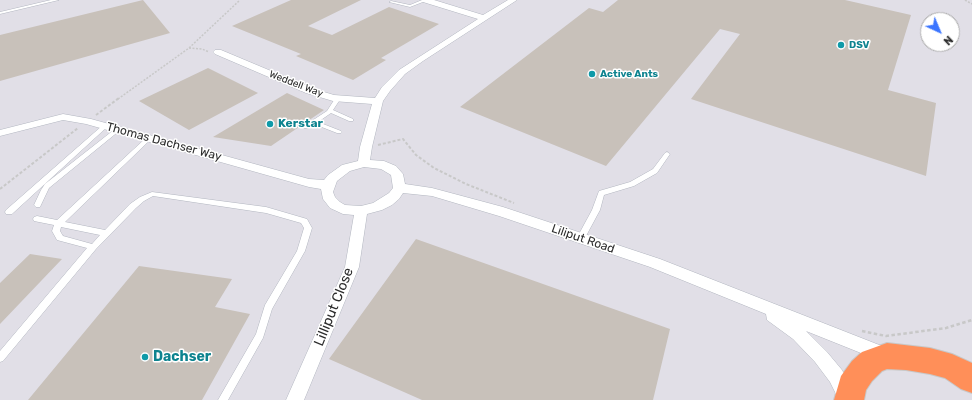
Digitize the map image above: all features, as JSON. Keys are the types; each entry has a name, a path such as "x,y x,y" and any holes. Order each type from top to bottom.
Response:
{"highway":[{"path":"848,400 852,386 862,371 872,361 887,356 906,357 965,371"}],"street":[{"path":"426,0 484,18"},
{"path":"364,163 366,147 378,101 386,89 402,72 513,0"},
{"name":"Weddell Way","path":"218,52 310,91 338,98 378,101"},
{"name":"Thomas Dachser Way","path":"0,133 63,117 87,121 309,183 328,185"},
{"path":"364,163 384,165 392,169 397,174 399,181 398,188 394,196 387,202 377,207 361,211 343,209 335,205 327,192 328,185 338,173 346,168 364,163"},
{"name":"Liliput Road","path":"398,188 417,189 432,192 510,214 655,264 835,334 887,356"},
{"name":"Lilliput Close","path":"295,400 352,267 361,211"},
{"name":"Liliput Road","path":"762,306 799,334 821,356 836,376 848,400"}],"lane":[{"path":"0,12 57,0"},
{"path":"391,2 412,6 426,0"},
{"path":"306,127 330,111 338,98"},
{"path":"330,111 351,120"},
{"path":"314,122 338,132"},
{"path":"38,205 44,190 111,128"},
{"path":"9,212 111,128"},
{"path":"93,247 60,238 56,231 58,224 149,138"},
{"path":"583,234 596,210 601,193 632,184 654,171 667,154"},
{"path":"0,358 93,247 133,206 152,194 266,210 304,220 308,228 301,251 268,308 260,336 222,400"},
{"path":"37,219 106,233"}],"path":[{"path":"0,189 87,121 189,48 240,0"},
{"path":"965,0 972,4"},
{"path":"189,48 202,49 213,53 218,52"},
{"path":"835,334 840,327 886,336 946,328 972,320"}],"shaded area":[{"path":"0,0 972,0 972,400 0,400"}],"building":[{"path":"143,0 170,33 0,81 0,35"},
{"path":"291,0 361,0 308,26 332,35 389,7 439,24 381,58 386,60 353,80 296,56 301,54 232,26"},
{"path":"618,0 845,0 911,15 888,90 936,103 926,176 691,99 740,34 720,29 606,166 460,107 589,8 603,12"},
{"path":"208,68 258,93 189,130 139,101"},
{"name":"Kerstar","path":"287,93 324,110 271,146 213,137"},
{"path":"416,239 670,329 653,400 422,400 329,359"},
{"path":"30,254 62,259 0,324 0,283"},
{"name":"Dachser","path":"139,266 232,279 215,307 250,314 202,400 28,400"}],"place":[{"name":"DSV","path":"841,45"},
{"name":"Active Ants","path":"592,74"},
{"name":"Kerstar","path":"270,124"},
{"name":"Dachser","path":"145,357"}]}
